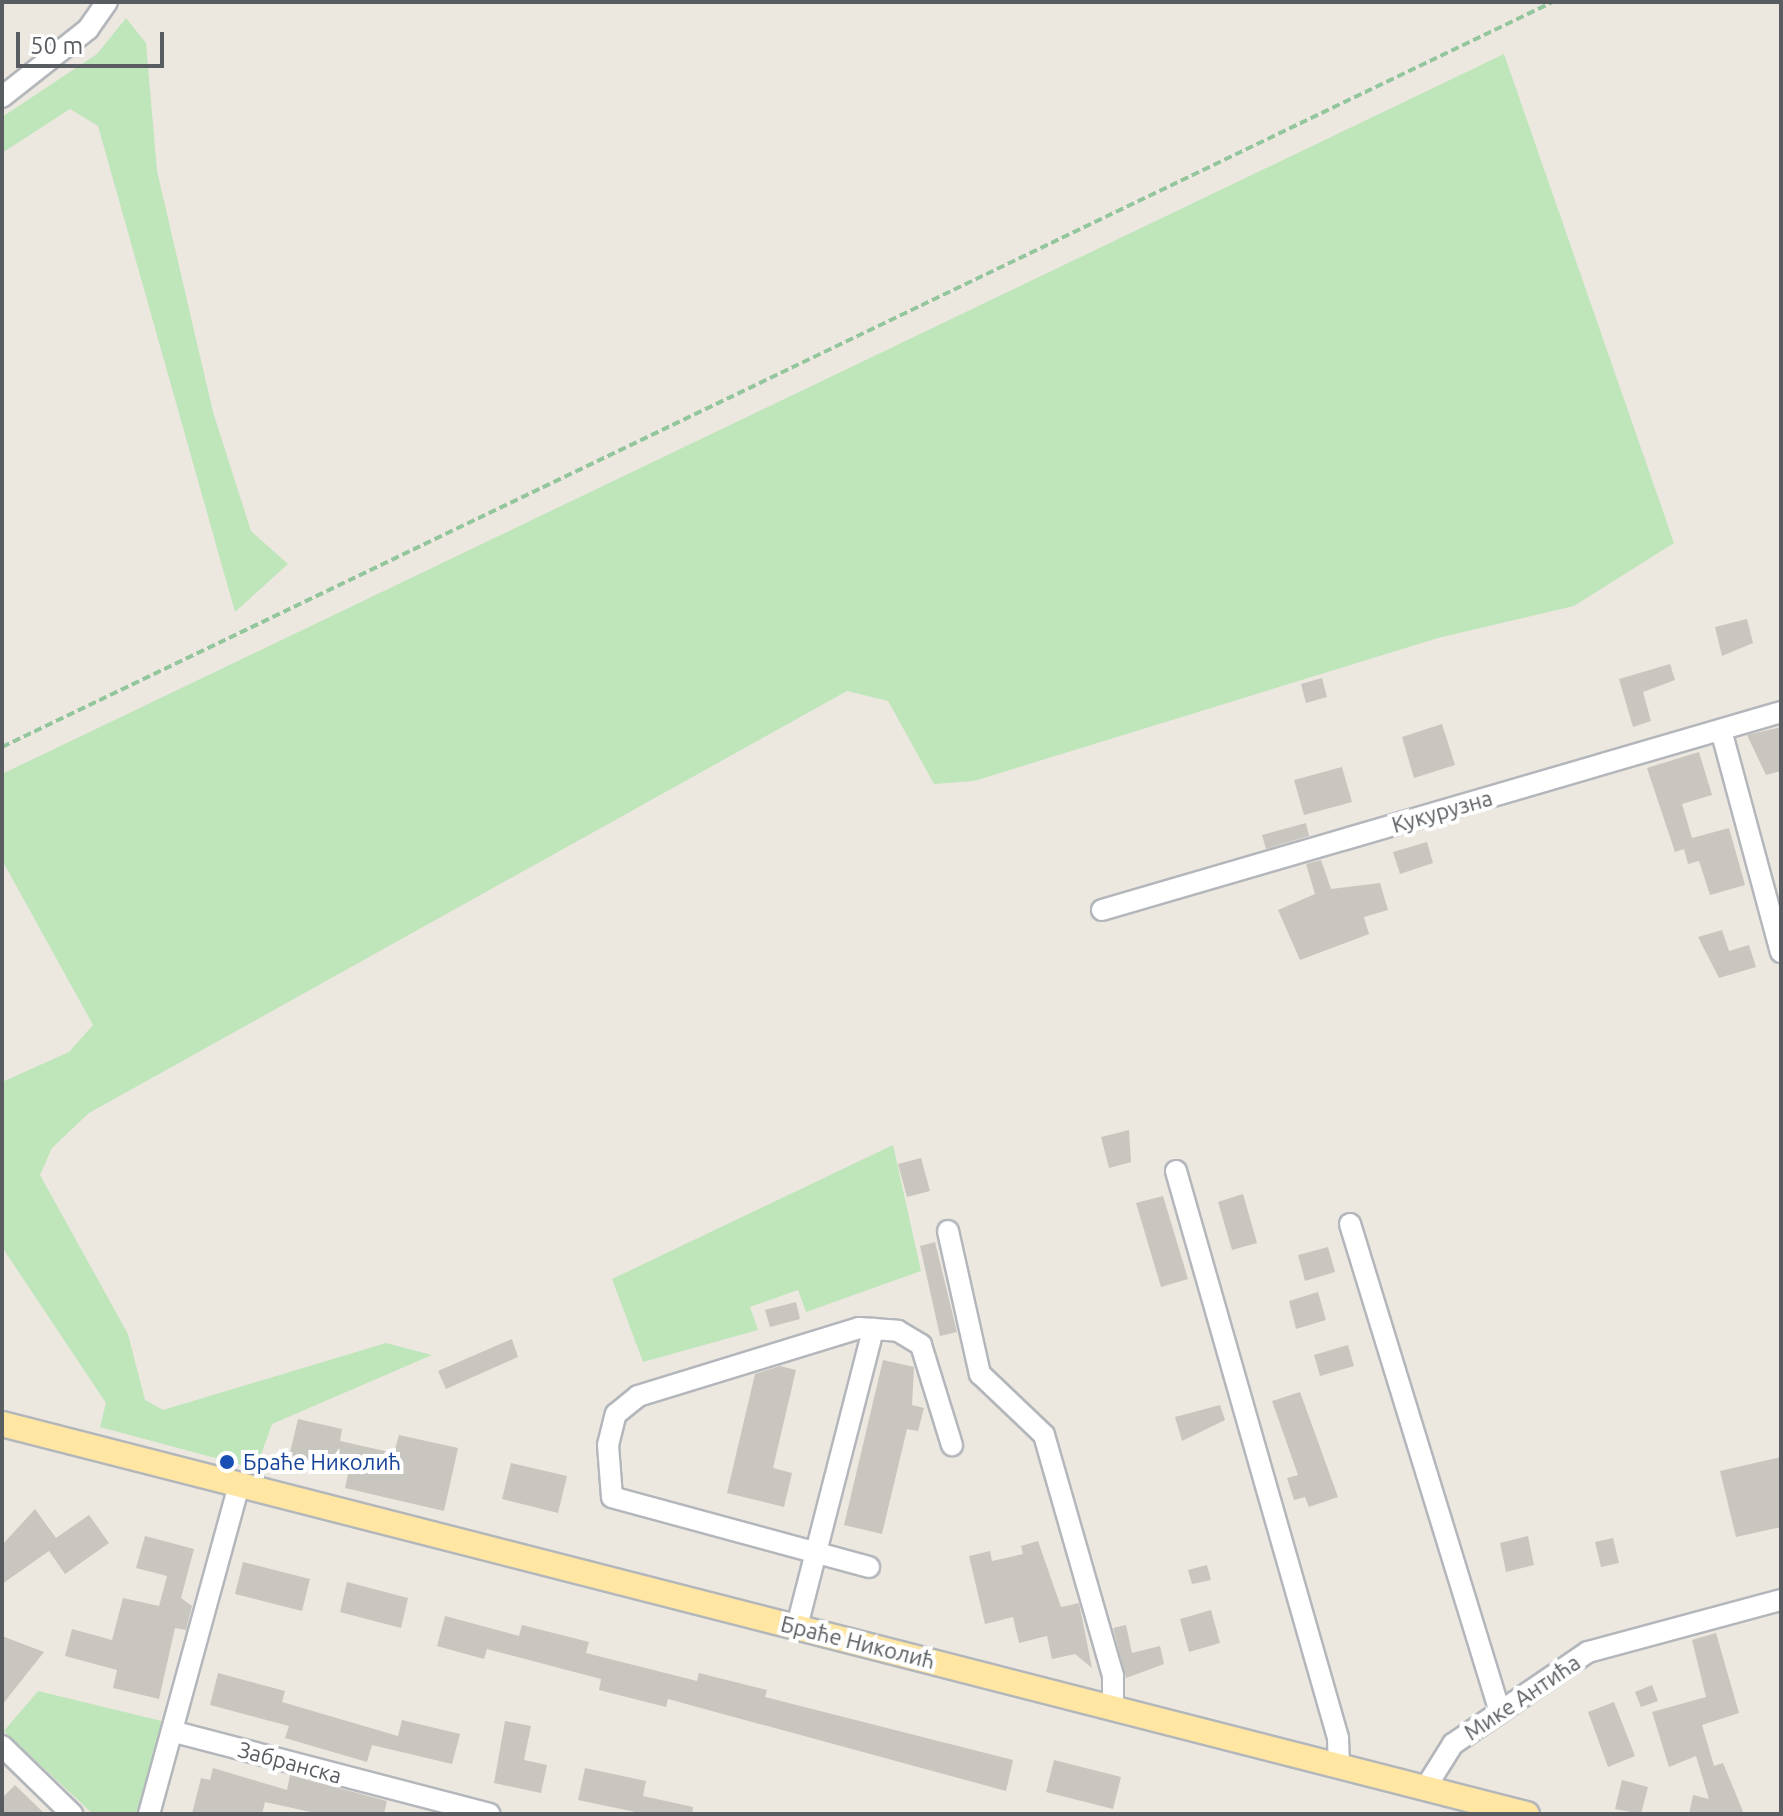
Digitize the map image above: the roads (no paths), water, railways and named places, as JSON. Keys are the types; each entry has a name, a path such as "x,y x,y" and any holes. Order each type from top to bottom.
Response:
{"main road":[{"name":"Браће Николић","path":"2,1424 1426,1787 1511,1812"}],"street":[{"path":"2,97 88,29 107,2"},
{"name":"Кукурузна","path":"1102,910 1781,712"},
{"path":"1721,730 1781,952"},
{"path":"1176,1171 1338,1738 1339,1765"},
{"path":"1350,1224 1499,1709"},
{"path":"948,1231 980,1374 1044,1435 1113,1676 1113,1707"},
{"path":"797,1626 873,1329"},
{"path":"869,1567 815,1555 612,1497 608,1445 616,1414 638,1396 873,1329 898,1331 921,1345 952,1445"},
{"path":"149,1814 175,1732 239,1485"},
{"name":"Мике Антића","path":"1426,1787 1453,1744 1499,1709 1588,1652 1781,1600"},
{"name":"Забранска","path":"175,1732 489,1814"},
{"path":"2,1746 72,1814"}],"place":[{"name":"Браће Николић","path":"227,1462"}]}
